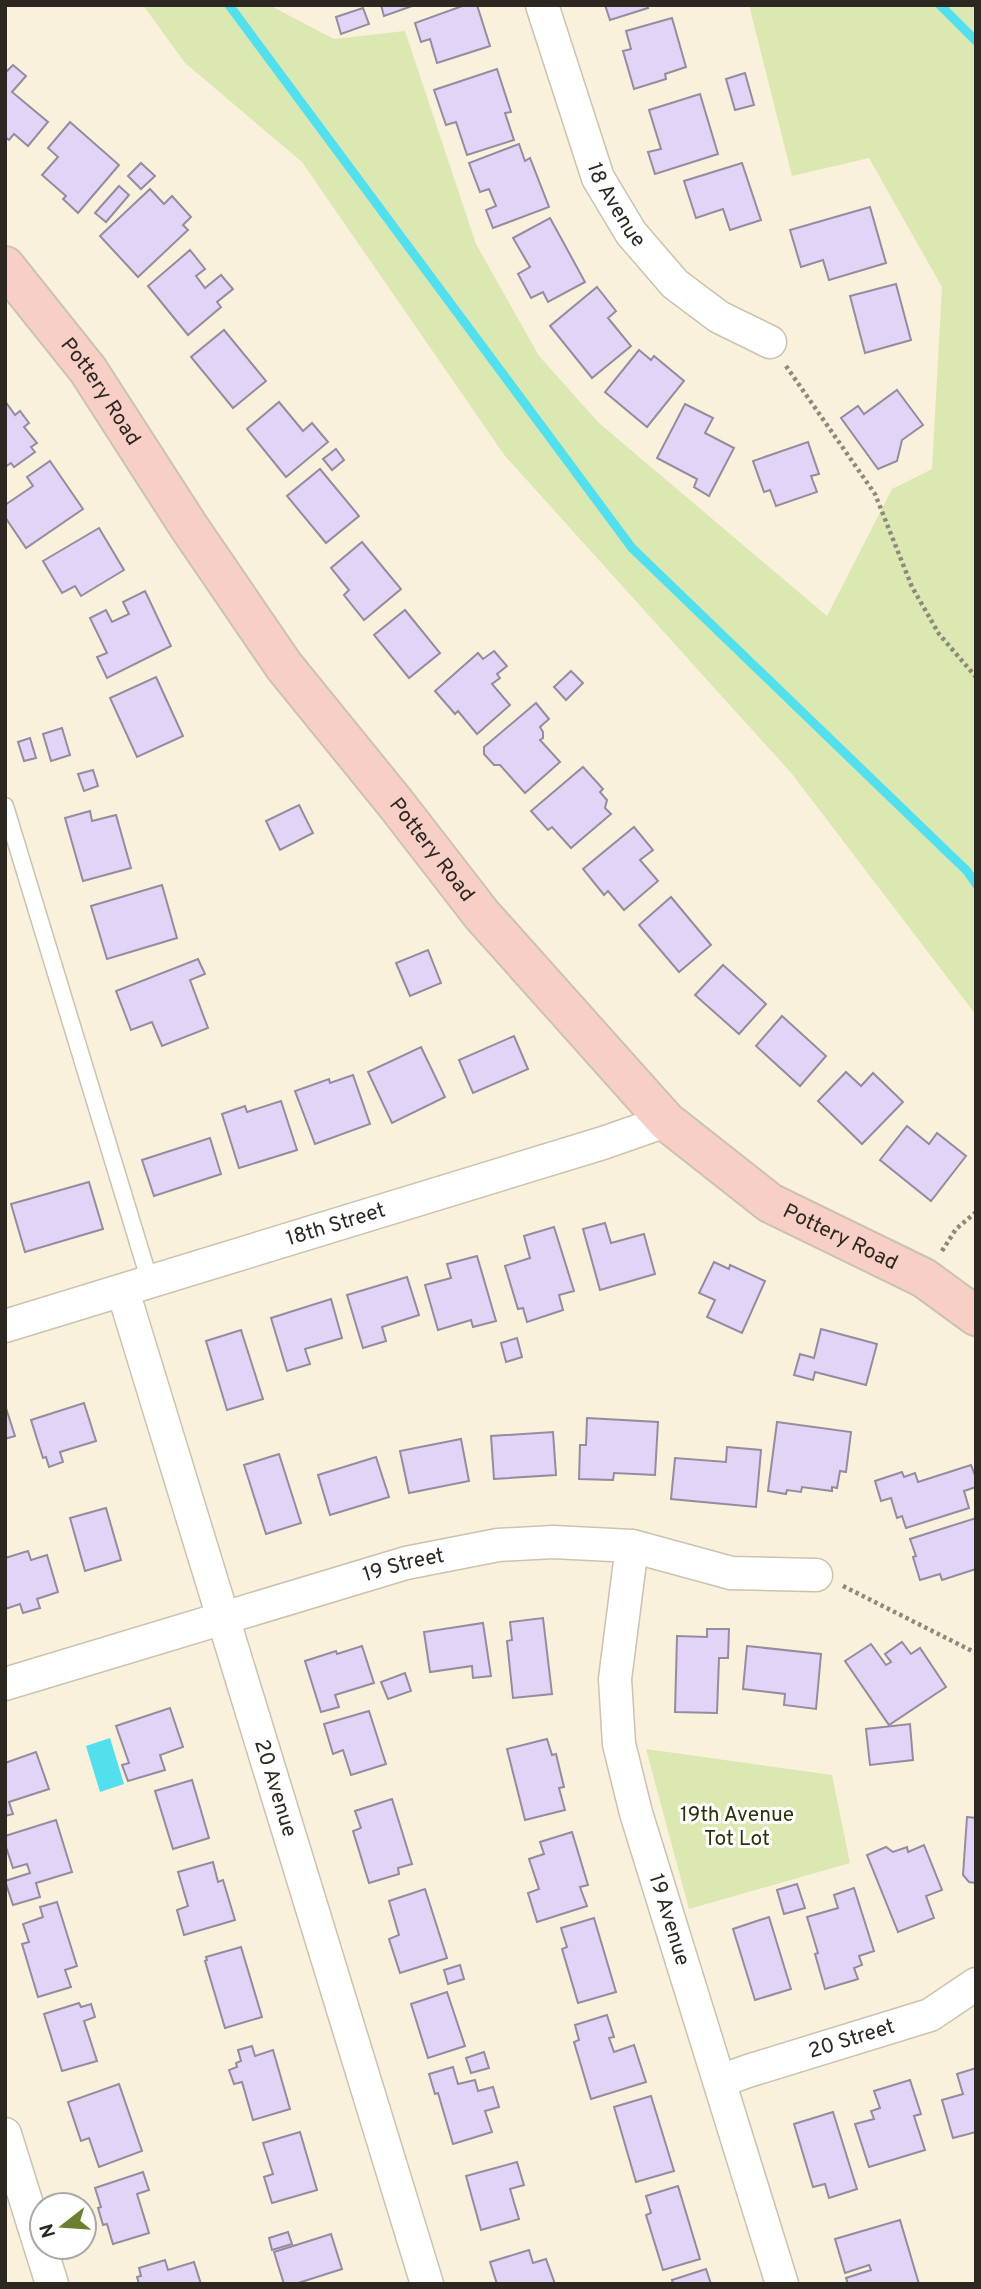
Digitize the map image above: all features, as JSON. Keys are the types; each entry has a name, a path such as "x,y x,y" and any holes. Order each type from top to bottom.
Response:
{"street":[{"name":"18 Avenue","path":"542,5 598,178 631,233 675,284 719,317 770,342"},
{"name":"Pottery Road","path":"5,266 88,370 189,527 284,666 482,915 666,1121 770,1203 924,1278 976,1316"},
{"name":"18th Street","path":"5,1326 590,1147 666,1121"},
{"name":"20 Avenue","path":"137,1287 224,1618 428,2284"},
{"name":"19 Street","path":"5,1684 406,1563 498,1545 553,1542 632,1546 731,1573 816,1575"},
{"name":"19 Avenue","path":"632,1546 615,1679 619,1744 636,1813 782,2284"},
{"name":"20 Street","path":"720,2081 930,2015 976,1984"},
{"path":"5,2134 52,2284"}],"lane":[{"path":"5,806 137,1287"}],"path":[{"path":"770,342 875,494 912,587 939,634 976,677"},
{"path":"924,1278 956,1229 976,1212"},
{"path":"816,1575 866,1596 976,1653"}],"green space":[{"path":"143,5 269,5 334,39 405,31 476,244 539,356 599,423 827,616 892,489 932,469 942,287 869,158 792,176 749,5 976,5 976,1015 792,774 505,456 302,162 185,63"},
{"name":"19th Avenue Tot Lot","path":"646,1749 832,1775 850,1863 689,1909"}],"water":[{"path":"110,1738 124,1784 100,1792 86,1746"}],"building":[{"path":"381,5 415,5 384,16"},
{"path":"465,5 477,5 490,46 437,63 430,39 421,42 415,23"},
{"path":"605,5 647,5 648,8 610,20"},
{"path":"363,8 369,24 341,34 336,17"},
{"path":"672,18 686,67 665,74 666,79 634,89 623,51 631,49 626,31"},
{"path":"13,65 26,76 12,92 48,122 28,146 14,134 9,140 5,137 5,73"},
{"path":"497,69 511,112 505,113 514,140 467,155 456,122 446,125 434,90"},
{"path":"745,73 754,105 735,110 726,79"},
{"path":"700,94 718,154 655,174 648,152 661,149 649,110"},
{"path":"70,122 119,165 78,213 63,199 66,196 42,175 58,157 48,148"},
{"path":"519,144 525,161 530,158 549,207 493,228 486,210 496,206 489,189 480,192 469,163"},
{"path":"141,163 155,176 141,189 128,176"},
{"path":"742,163 761,220 730,230 723,209 696,218 684,181"},
{"path":"119,186 129,195 106,222 95,213"},
{"path":"150,189 164,204 172,196 191,217 183,225 188,230 138,277 100,236"},
{"path":"870,207 886,263 829,280 823,260 801,267 790,230"},
{"path":"550,218 585,282 548,302 543,292 531,298 518,274 530,267 513,238"},
{"path":"190,250 205,269 196,276 205,288 221,275 233,289 217,302 221,307 188,335 148,286"},
{"path":"896,284 911,340 865,353 850,296"},
{"path":"597,287 616,311 608,318 631,346 592,378 550,326"},
{"path":"224,330 266,381 233,408 191,357"},
{"path":"639,350 651,360 654,356 684,381 647,427 605,392"},
{"path":"897,390 923,425 902,440 897,461 878,469 841,418 858,406 864,414"},
{"path":"5,401 15,415 20,411 29,423 24,427 37,443 31,447 35,452 14,467 11,463 5,467"},
{"path":"279,402 303,431 312,423 328,442 286,477 247,429"},
{"path":"685,404 713,418 705,433 734,448 709,496 694,487 697,479 657,458"},
{"path":"808,442 819,474 811,476 817,492 776,506 770,490 764,492 753,461"},
{"path":"336,449 344,460 332,470 323,459"},
{"path":"50,461 83,509 26,548 5,517 5,505 33,486 27,477"},
{"path":"320,469 359,516 326,543 287,496"},
{"path":"99,528 124,570 81,596 75,586 62,593 43,561"},
{"path":"362,542 401,589 364,620 344,595 349,590 331,568"},
{"path":"145,591 171,646 107,678 97,657 107,653 90,618 106,610 112,622 129,614 123,602"},
{"path":"405,610 440,653 409,678 374,635"},
{"path":"494,651 507,666 497,674 500,678 492,684 510,705 477,734 458,711 455,714 435,691 478,653 483,659"},
{"path":"571,671 583,683 566,700 554,687"},
{"path":"156,677 183,736 137,757 110,698"},
{"path":"536,703 549,719 540,727 543,738 540,740 560,762 525,793 500,765 494,765 484,754 484,747"},
{"path":"62,728 70,755 51,761 43,734"},
{"path":"30,738 36,758 24,761 18,742"},
{"path":"583,767 603,789 600,792 607,800 605,808 611,814 571,848 552,827 548,830 531,811"},
{"path":"93,770 98,786 84,791 78,774"},
{"path":"299,805 313,833 280,850 266,821"},
{"path":"90,811 92,821 116,815 131,868 83,881 65,818"},
{"path":"634,827 653,850 640,860 658,881 624,910 608,891 604,895 583,869"},
{"path":"162,885 177,938 107,959 91,906"},
{"path":"671,897 711,945 679,972 639,925"},
{"path":"428,950 441,983 410,996 396,963"},
{"path":"198,959 205,974 190,980 208,1028 162,1046 152,1022 131,1030 116,991"},
{"path":"723,965 766,1004 739,1034 695,995"},
{"path":"782,1016 826,1056 800,1086 756,1046"},
{"path":"514,1036 528,1069 473,1093 459,1060"},
{"path":"421,1047 445,1097 392,1123 368,1072"},
{"path":"846,1072 861,1086 873,1073 903,1102 862,1144 818,1101"},
{"path":"353,1075 370,1124 315,1144 295,1091 329,1079 330,1083"},
{"path":"281,1101 297,1150 239,1168 222,1114 245,1106 247,1112"},
{"path":"907,1126 929,1144 937,1133 966,1156 931,1201 880,1160"},
{"path":"210,1138 221,1174 154,1196 142,1160"},
{"path":"89,1182 103,1229 25,1252 11,1204"},
{"path":"605,1223 611,1243 644,1234 655,1274 600,1290 583,1229"},
{"path":"554,1227 574,1291 559,1295 563,1310 527,1322 523,1308 518,1309 505,1266 530,1258 524,1236"},
{"path":"477,1256 496,1321 473,1327 471,1320 438,1330 425,1285 451,1278 447,1264"},
{"path":"714,1262 729,1269 730,1265 765,1281 742,1333 707,1317 715,1300 699,1293"},
{"path":"407,1277 419,1315 382,1327 386,1341 363,1348 347,1295"},
{"path":"331,1299 342,1338 305,1349 310,1364 287,1371 271,1318"},
{"path":"821,1329 877,1344 866,1385 815,1372 813,1380 794,1375 800,1354 814,1358"},
{"path":"241,1330 263,1399 227,1410 206,1341"},
{"path":"517,1338 522,1357 506,1362 501,1343"},
{"path":"84,1403 96,1441 60,1452 63,1462 49,1467 46,1457 43,1458 31,1420"},
{"path":"5,1405 15,1436 5,1439"},
{"path":"587,1418 658,1422 655,1475 614,1473 613,1480 579,1479 580,1445 586,1445"},
{"path":"777,1422 851,1432 846,1472 840,1471 837,1488 832,1487 832,1491 802,1487 801,1492 787,1490 786,1494 768,1491"},
{"path":"553,1432 556,1475 494,1479 491,1436"},
{"path":"461,1439 469,1481 409,1493 400,1451"},
{"path":"727,1447 761,1450 756,1507 671,1499 675,1458 726,1462"},
{"path":"279,1454 301,1523 266,1534 244,1465"},
{"path":"376,1457 389,1497 330,1515 318,1475"},
{"path":"971,1465 976,1487 964,1491 969,1508 906,1528 902,1516 897,1518 891,1498 881,1501 875,1481 902,1472 904,1477 915,1473 918,1482"},
{"path":"106,1508 121,1560 85,1571 70,1518"},
{"path":"976,1518 976,1569 942,1580 940,1574 920,1580 910,1539"},
{"path":"28,1551 31,1560 47,1555 58,1592 37,1599 40,1608 23,1613 20,1604 5,1609 5,1558"},
{"path":"543,1618 552,1694 513,1698 507,1641 512,1640 510,1622"},
{"path":"483,1623 491,1676 473,1678 472,1666 430,1672 424,1632"},
{"path":"707,1629 729,1629 728,1658 719,1658 717,1713 675,1712 677,1636 707,1637"},
{"path":"902,1642 911,1654 920,1648 946,1687 889,1725 845,1661 871,1644 886,1665 891,1662 885,1654"},
{"path":"362,1646 374,1683 335,1695 339,1707 321,1712 305,1661"},
{"path":"747,1646 821,1654 816,1709 784,1705 785,1694 743,1689"},
{"path":"405,1673 411,1691 388,1699 381,1682"},
{"path":"170,1708 183,1747 160,1755 165,1770 128,1781 122,1765 129,1763 116,1726"},
{"path":"369,1711 386,1764 351,1775 343,1750 333,1754 324,1724"},
{"path":"910,1724 913,1760 870,1765 866,1729"},
{"path":"547,1739 552,1755 556,1754 564,1787 559,1788 565,1810 525,1820 507,1749"},
{"path":"36,1752 49,1789 9,1802 13,1814 5,1816 5,1763"},
{"path":"192,1780 209,1838 173,1849 155,1791"},
{"path":"392,1799 412,1864 398,1868 399,1874 369,1883 353,1831 361,1828 355,1811"},
{"path":"967,1817 976,1818 976,1883 969,1882 963,1875"},
{"path":"56,1820 72,1872 36,1883 40,1897 13,1905 5,1881 30,1873 27,1864 13,1868 5,1836"},
{"path":"572,1832 588,1885 580,1887 587,1906 537,1922 528,1893 539,1889 529,1859 544,1854 540,1842"},
{"path":"924,1845 942,1890 926,1896 934,1918 898,1932 867,1855 886,1847 893,1852 907,1847 908,1852"},
{"path":"213,1862 218,1882 223,1880 235,1920 184,1935 177,1910 188,1906 178,1872"},
{"path":"797,1884 805,1908 784,1914 777,1890"},
{"path":"854,1888 874,1951 859,1956 862,1965 854,1968 858,1979 825,1989 807,1917 838,1908 834,1895"},
{"path":"425,1889 447,1958 400,1973 389,1939 399,1935 389,1901"},
{"path":"57,1902 77,1966 65,1970 71,1987 38,1997 22,1944 29,1942 23,1924 43,1917 40,1907"},
{"path":"769,1917 791,1989 755,2000 733,1929"},
{"path":"594,1918 616,1992 578,2003 562,1949 567,1947 561,1928"},
{"path":"241,1947 262,2017 225,2028 205,1961 206,1957"},
{"path":"460,1965 464,1979 448,1984 444,1970"},
{"path":"447,1992 465,2046 428,2058 411,2004"},
{"path":"79,2003 81,2007 91,2004 95,2017 84,2021 97,2061 62,2071 44,2014"},
{"path":"607,2015 614,2037 609,2038 614,2052 634,2045 646,2082 591,2099 574,2042 579,2040 575,2025"},
{"path":"252,2046 255,2056 273,2050 290,2109 253,2120 242,2082 234,2084 229,2070 237,2067 236,2063 241,2061 238,2050"},
{"path":"484,2052 489,2068 471,2073 466,2058"},
{"path":"453,2067 458,2084 475,2080 478,2091 493,2087 499,2107 485,2111 492,2132 453,2144 438,2093 435,2094 429,2074"},
{"path":"976,2068 976,2132 953,2138 942,2100 963,2094 957,2074"},
{"path":"910,2080 921,2114 914,2116 925,2150 869,2167 855,2124 874,2119 871,2111 880,2108 874,2091"},
{"path":"119,2084 142,2151 99,2167 89,2138 81,2141 68,2102"},
{"path":"651,2096 674,2171 636,2182 614,2107"},
{"path":"833,2112 857,2189 829,2198 825,2184 813,2187 794,2124"},
{"path":"300,2132 317,2190 272,2203 264,2177 273,2174 263,2143"},
{"path":"517,2162 524,2185 510,2189 519,2219 481,2230 466,2176"},
{"path":"143,2172 149,2190 137,2194 149,2233 113,2244 107,2224 103,2225 98,2208 101,2207 98,2191 95,2188"},
{"path":"678,2186 700,2259 663,2270 646,2215 651,2213 646,2196"},
{"path":"900,2220 919,2284 848,2284 846,2278 871,2270 869,2265 845,2273 835,2239"},
{"path":"288,2232 292,2244 272,2250 269,2238"},
{"path":"331,2234 342,2269 295,2284 284,2284 274,2252"},
{"path":"529,2250 533,2263 546,2259 555,2284 497,2284 490,2262"},
{"path":"165,2260 168,2270 194,2262 201,2284 139,2284 139,2268"},
{"path":"706,2269 711,2284 673,2284 672,2280"}],"waterway":[{"path":"229,5 632,548 967,871 976,884"},
{"path":"940,5 976,41"}]}
